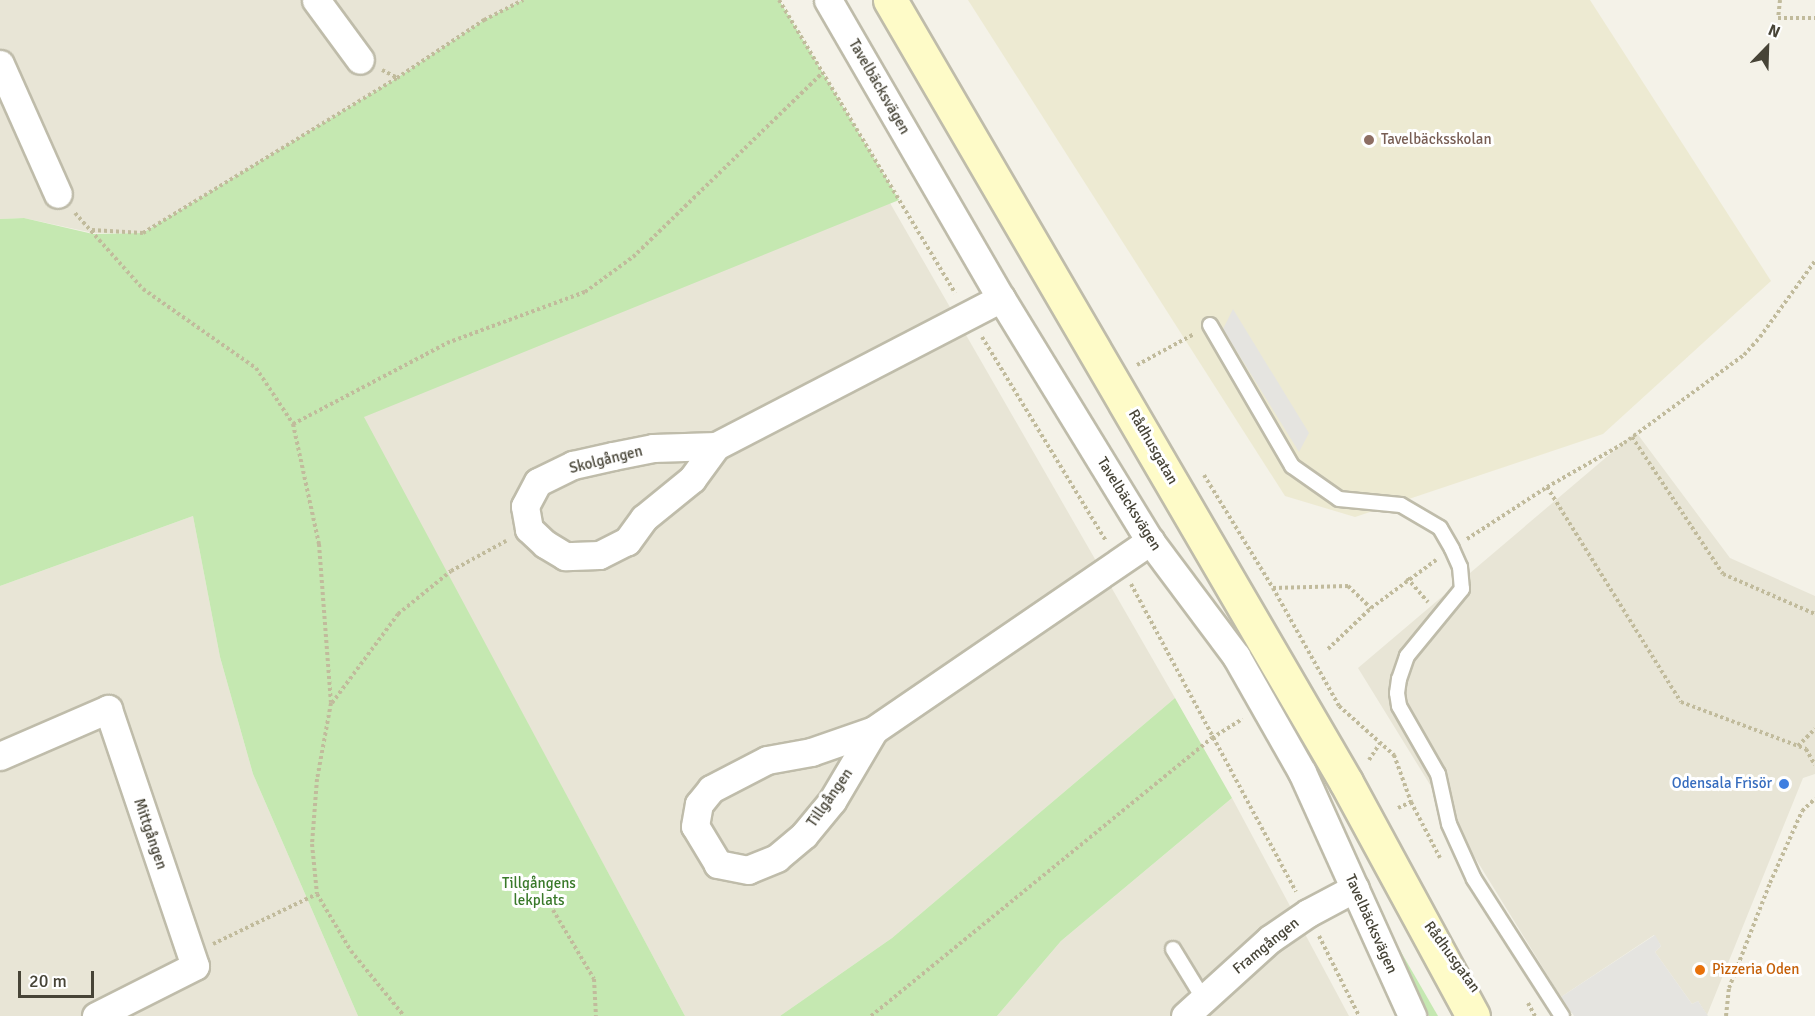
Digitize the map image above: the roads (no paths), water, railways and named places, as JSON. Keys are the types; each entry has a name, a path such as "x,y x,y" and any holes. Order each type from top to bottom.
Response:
{"main road":[{"name":"Rådhusgatan","path":"890,0 1252,618 1409,897 1473,1016"},
{"name":"Rådhusgatan","path":"1409,897 1496,1016"}],"street":[{"path":"316,0 360,60"},
{"name":"Tavelbäcksvägen","path":"828,0 1001,298 1150,541 1236,656 1302,772 1412,1016"},
{"path":"0,64 58,194"},
{"name":"Skolgången","path":"716,447 653,448 573,465 538,482 525,506 529,529 544,544 565,556 598,555 627,541 644,518 692,479 716,447 1001,298"},
{"name":"Tillgången","path":"874,730 832,801 804,834 777,858 748,870 718,864 695,826 699,804 711,789 767,760 811,752 874,730 1150,541"},
{"name":"Mittgången","path":"0,756 108,709 195,966 96,1016"},
{"name":"Framgången","path":"1194,1007 1270,939 1308,913 1355,888"}],"lane":[{"path":"1210,325 1292,466 1339,500 1401,505 1440,528 1452,549 1460,567 1462,589 1439,614 1407,656 1396,693 1399,706 1438,774 1449,824 1474,879 1562,1016"},
{"path":"1173,949 1194,1007"}],"place":[{"name":"Tavelbäcksskolan","path":"1369,140"},
{"name":"Odensala Frisör","path":"1784,784"},
{"name":"Pizzeria Oden","path":"1700,970"}],"park label":[{"name":"Tillgångens lekplats","path":"539,892"}]}
